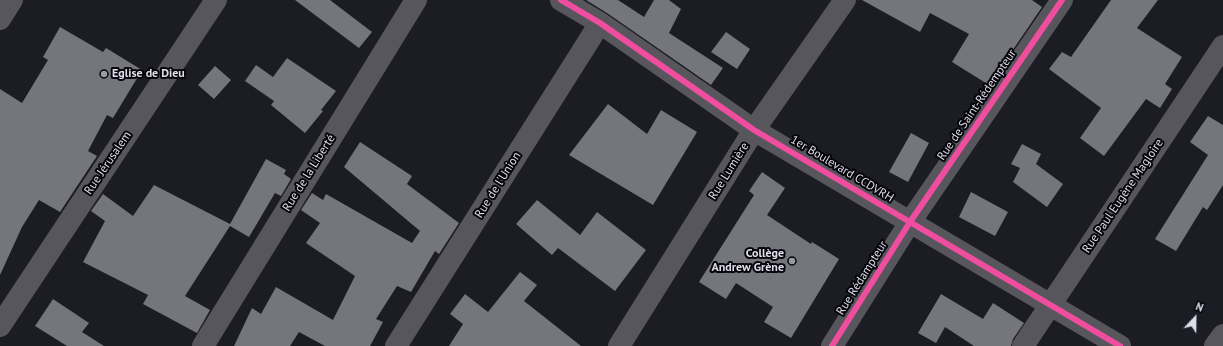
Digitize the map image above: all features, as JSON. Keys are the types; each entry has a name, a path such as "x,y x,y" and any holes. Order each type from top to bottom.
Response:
{"street":[{"path":"0,19 12,0"},
{"name":"Rue Jérusalem","path":"0,326 216,0"},
{"name":"Rue de la Liberté","path":"203,346 416,0"},
{"name":"1er Boulevard CCDVRH","path":"561,0 600,23 754,130 1120,346"},
{"name":"Rue Lumière","path":"619,346 754,130 845,0"},
{"name":"Rue de Saint-Rédempteur","path":"910,222 1062,0"},
{"name":"Rue de l'Union","path":"396,346 600,23"},
{"name":"Rue Paul Eugène Magloire","path":"1023,346 1223,46"},
{"name":"Rue Rédampteur","path":"832,346 910,222"},
{"path":"1216,346 1223,335"}],"building":[{"path":"295,0 330,0 372,32 359,48"},
{"path":"586,0 618,0 644,17 654,0 669,0 681,9 669,33 723,68 711,85"},
{"path":"862,0 1032,0 1042,7 989,85 952,62 969,34 930,13 920,32"},
{"path":"1111,0 1158,0 1137,28 1182,57 1165,84 1172,89 1160,108 1146,99 1104,156 1080,138 1101,108 1049,69 1062,52 1071,57"},
{"path":"60,27 103,52 106,48 142,70 113,118 107,115 88,151 97,156 60,212 39,200 22,227 0,275 0,89 22,103 48,60 43,57"},
{"path":"726,32 750,49 737,69 711,52"},
{"path":"287,58 336,91 321,110 323,111 305,133 271,105 274,101 245,81 256,65 273,77"},
{"path":"215,66 231,80 214,99 198,85"},
{"path":"608,104 647,134 661,110 697,132 653,205 569,155"},
{"path":"1208,116 1223,125 1223,185 1207,210 1203,207 1176,251 1155,239 1208,155 1190,142"},
{"path":"911,133 929,143 908,182 889,172"},
{"path":"360,142 412,176 407,184 459,223 439,254 435,251 411,292 397,286 376,319 383,322 370,346 325,346 299,332 290,346 234,346 252,308 261,314 276,287 333,320 355,276 306,243 320,223 301,210 312,193 323,200 326,194 412,243 420,231 344,167"},
{"path":"1022,144 1041,154 1036,164 1063,184 1047,207 1013,182 1020,168 1011,164"},
{"path":"266,159 286,170 284,174 291,179 281,196 275,193 249,237 230,226 185,296 210,310 197,333 143,304 148,295 83,262 105,221 91,211 103,194 133,216 154,185 230,224"},
{"path":"762,172 785,188 767,215 811,244 812,242 839,259 791,338 764,322 773,307 736,283 726,299 699,282 754,195 749,191"},
{"path":"971,192 1008,212 995,236 959,217"},
{"path":"537,200 580,235 597,212 646,250 615,291 558,248 552,255 516,224"},
{"path":"520,272 537,285 524,301 581,346 449,346 463,324 450,314 465,294 488,312"},
{"path":"941,294 983,319 993,303 1024,323 1013,339 1011,346 974,346 945,327 936,343 918,333"},
{"path":"53,299 89,323 82,332 104,346 67,346 35,326"}],"cycle path":[{"path":"561,0 600,23 754,130 1120,346"},
{"path":"832,346 910,222 1062,0"}],"place":[{"name":"Eglise de Dieu","path":"104,74"},
{"name":"Collège Andrew Grène","path":"792,261"}]}
